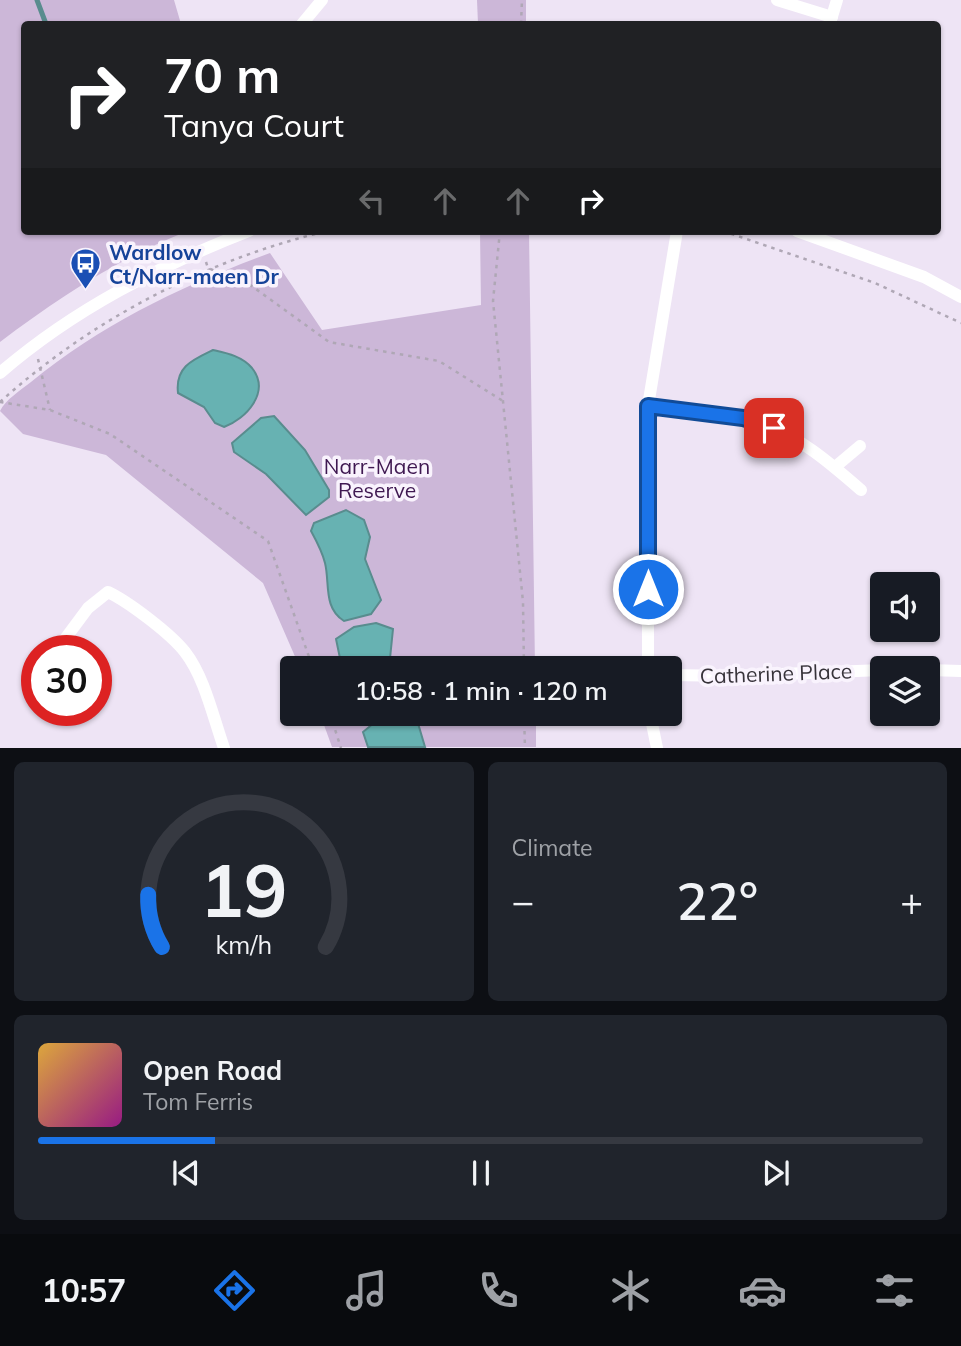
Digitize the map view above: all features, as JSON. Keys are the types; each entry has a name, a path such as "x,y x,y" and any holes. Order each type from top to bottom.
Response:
{"street":[{"path":"304,21 322,0"},
{"path":"777,0 831,21 837,0"},
{"path":"0,373 35,343 125,287 202,249 239,235"},
{"path":"648,656 648,406 676,235"},
{"path":"808,235 924,277 961,297"},
{"path":"648,406 760,422 788,434 861,489"},
{"path":"835,467 860,446"},
{"path":"68,635 88,608 108,592 125,600 185,652 198,678 224,747"},
{"path":"940,670 961,671"},
{"name":"Catherine Place","path":"682,675 733,677 870,671"},
{"path":"653,726 657,747"}],"path":[{"path":"521,21 522,0"},
{"path":"0,402 40,367 122,313 211,269 315,235"},
{"path":"500,235 493,301 523,603 524,656"},
{"path":"735,235 875,283 961,323"},
{"path":"202,249 211,269 248,284 329,342 439,361 503,401"},
{"path":"35,343 50,411"},
{"path":"0,402 50,411 110,434 268,541 309,656"},
{"path":"334,726 341,747"},
{"path":"524,726 525,747"}],"green space":[{"path":"0,0 174,0 180,21 21,21 21,235 179,235 113,266 0,342"},
{"path":"477,0 526,0 526,21 478,21"},
{"name":"Narr-Maen Reserve","path":"480,235 529,235 535,656 295,656 263,583 106,455 23,434 0,411 14,395 58,361 145,307 206,278 270,253 322,330 481,305"},
{"path":"324,726 536,726 536,747 332,747"}],"shaded area":[{"path":"213,350 234,356 248,364 257,377 259,386 248,411 224,427 215,423 204,407 178,393 179,377 186,365"},
{"path":"274,416 305,450 329,490 329,497 306,515 266,474 234,452 232,443 261,418"},
{"path":"346,510 364,520 370,537 365,559 381,600 371,614 344,621 337,616 330,602 325,563 311,531 314,523"},
{"path":"376,623 393,629 390,656 340,656 336,639 354,627"},
{"path":"370,726 419,726 425,747 368,747 363,732"}],"waterway":[{"path":"37,0 45,21"}],"place":[{"name":"Wardlow Ct/Narr-maen Dr","path":"86,291"}],"route":[{"path":"648,589 648,406 726,415 760,422 774,428"}]}
